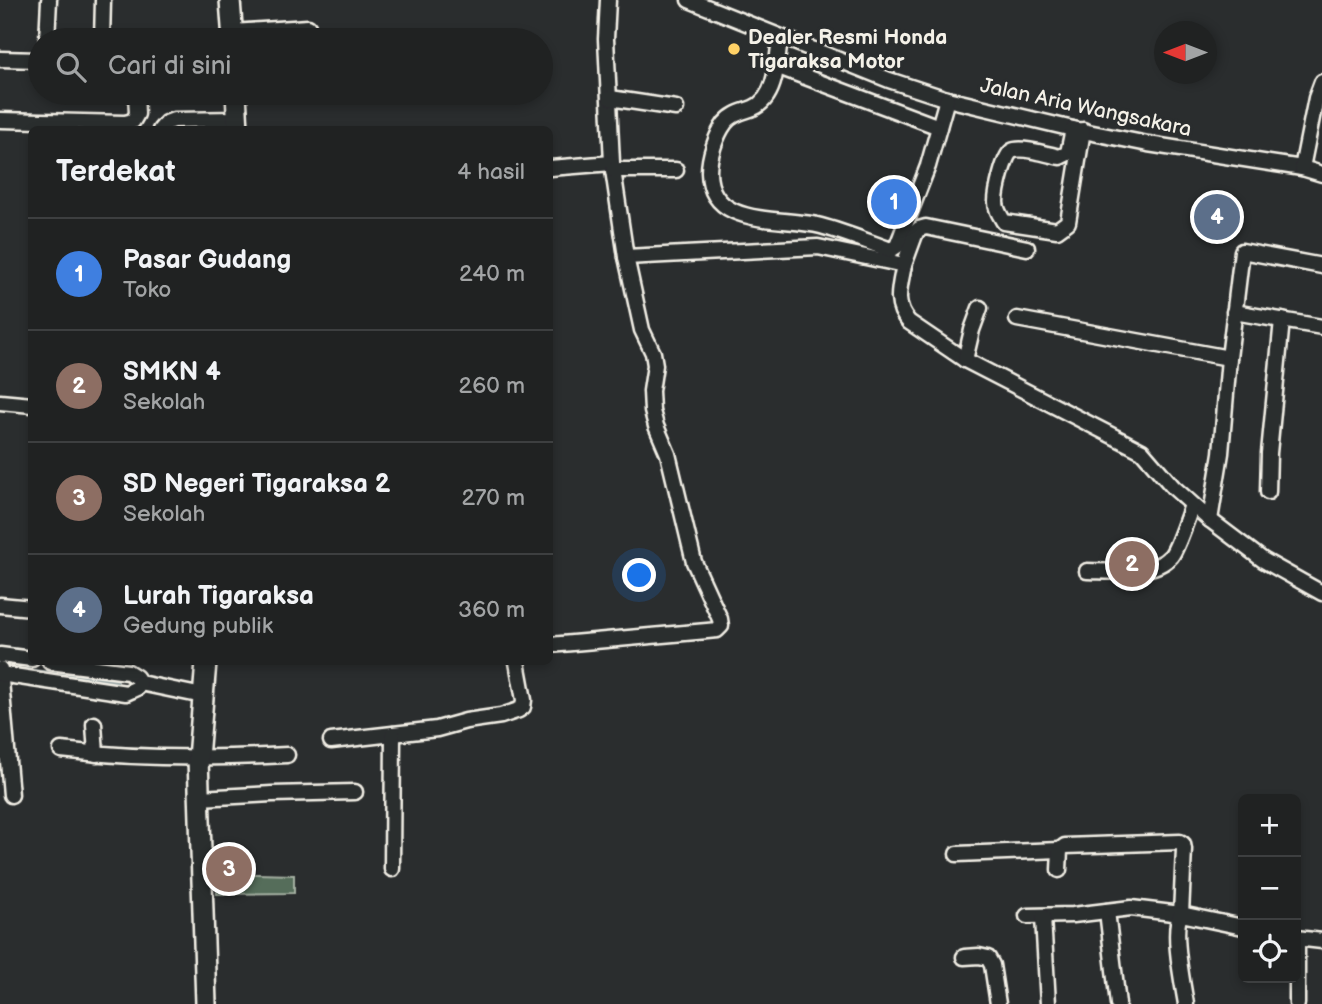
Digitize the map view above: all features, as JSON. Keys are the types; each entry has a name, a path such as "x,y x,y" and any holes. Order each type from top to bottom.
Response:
{"main road":[{"path":"230,0 232,28"},
{"path":"237,105 238,124"},
{"path":"206,665 198,758 206,1004"}],"street":[{"path":"48,28 49,0"},
{"path":"102,28 103,0"},
{"path":"553,645 707,631 721,626 694,562 668,454 652,411 653,353 642,330 626,257 613,167 606,39 608,0"},
{"name":"Jalan Aria Wangsakara","path":"689,0 889,80 947,99 1148,144 1302,168 1322,174"},
{"path":"300,28 308,27"},
{"path":"780,37 771,90 764,102 728,119 719,130 713,149 709,184 716,200 736,213 820,226 891,250 897,246 928,166 947,99"},
{"path":"0,59 28,60"},
{"path":"776,66 939,127"},
{"path":"1302,168 1316,98 1322,82"},
{"path":"610,98 676,108"},
{"path":"0,120 125,123 133,121 136,105"},
{"path":"163,126 174,120 238,124"},
{"path":"1078,129 1068,222 1057,230 1004,222 996,200 1006,156 1013,150 1020,149 1060,158 1068,153 1078,129"},
{"path":"553,168 676,170"},
{"path":"1027,248 926,227 919,229 904,265 899,307 902,315 965,360 1142,451 1192,505 1210,520 1263,560 1322,593"},
{"path":"626,257 818,247 904,265"},
{"path":"1210,520 1221,453 1242,251 1322,266"},
{"path":"965,360 980,308"},
{"path":"1234,313 1322,327"},
{"path":"1017,319 1229,358"},
{"path":"1268,492 1269,453 1282,320"},
{"path":"0,402 28,405"},
{"path":"1087,571 1154,568 1171,556 1192,505"},
{"path":"0,606 28,608"},
{"path":"0,655 28,658"},
{"path":"107,665 126,666 140,683 203,696"},
{"path":"331,741 438,729 466,720 501,716 519,710 523,707 524,700 518,665"},
{"path":"126,666 126,693"},
{"path":"11,795 0,673 126,693 140,683"},
{"path":"94,724 96,754"},
{"path":"392,869 393,734"},
{"path":"61,750 198,758 287,755"},
{"path":"199,798 355,792"},
{"path":"957,855 1060,850 1065,846 1177,842 1183,844 1181,914 1178,919 1179,960 1186,1004"},
{"path":"1059,870 1060,850"},
{"path":"1027,916 1043,917 1131,908 1181,914 1238,926"},
{"path":"1107,911 1118,1004"},
{"path":"1043,917 1048,1004"},
{"path":"1301,939 1322,942"},
{"path":"964,957 988,958 992,965 998,1004"},
{"path":"1297,983 1297,1004"}],"green space":[{"path":"217,873 294,875 294,893 217,894"}],"waterway":[{"path":"11,668 117,681"}],"place":[{"name":"Dealer Resmi Honda Tigaraksa Motor","path":"734,49"},
{"name":"Pasar Gudang","path":"894,202"},
{"name":"Lurah Tigaraksa","path":"1217,217"},
{"name":"SMKN 4","path":"1132,564"},
{"name":"SD Negeri Tigaraksa 2","path":"229,869"}]}
